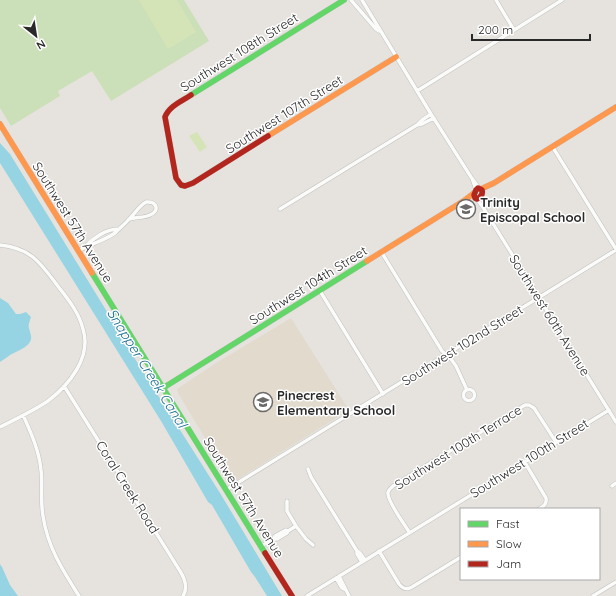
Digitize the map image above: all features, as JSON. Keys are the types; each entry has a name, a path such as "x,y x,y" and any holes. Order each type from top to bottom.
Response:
{"street":[{"name":"Southwest 108th Street","path":"183,186 176,178 165,119 168,111 175,105 344,0"},
{"name":"Southwest 60th Avenue","path":"351,0 380,32"},
{"name":"Southwest 60th Avenue","path":"362,0 396,58 471,177 484,209 540,297 616,422"},
{"path":"496,0 514,30"},
{"path":"417,92 562,0"},
{"name":"Southwest 107th Street","path":"183,186 193,183 396,58"},
{"name":"Southwest 104th Street","path":"163,388 465,200 492,186 494,183 552,146 616,107"},
{"path":"280,209 417,125 422,124 432,116"},
{"name":"Southwest 57th Avenue","path":"0,124 81,250 163,388 292,596"},
{"path":"552,146 616,249"},
{"path":"81,250 110,236 130,219 139,207 146,202 152,202 156,205 154,212 150,215 130,219"},
{"path":"0,245 11,246 23,250 36,259 71,303 80,320 85,336 83,355 78,367 64,386 47,401 0,427"},
{"name":"Southwest 102nd Street","path":"226,490 616,249"},
{"path":"382,253 442,351 456,366 467,390"},
{"path":"320,291 383,394"},
{"name":"Coral Creek Road","path":"64,386 180,571 185,582 186,592 184,596"},
{"name":"Southwest 100th Terrace","path":"410,532 388,497 388,492 391,487 523,406 529,405 534,408 556,442"},
{"name":"Southwest 100th Street","path":"307,596 608,410"},
{"path":"23,415 39,454 42,471 42,512 49,540 57,561 79,596"},
{"path":"524,462 544,495 546,502 545,505 540,508"},
{"path":"308,470 357,551 357,554 363,561"},
{"path":"287,501 287,511 306,540 313,545"},
{"path":"261,546 274,539 277,539 296,526"},
{"path":"379,551 399,584 404,589 412,587 460,558"},
{"path":"337,577 349,596"},
{"path":"593,596 616,582"}],"shaded area":[{"name":"Pinecrest Elementary School","path":"291,318 349,410 232,483 177,389 216,363"}],"green space":[{"path":"0,0 184,0 209,41 111,101 92,71 58,91 60,96 11,126 0,108"},
{"path":"139,0 177,0 196,32 168,49"},
{"path":"197,132 207,147 200,152 189,136"}],"water":[{"path":"0,143 10,154 282,596 267,596 251,572 161,421 0,163"},
{"path":"0,298 8,303 16,314 26,312 31,317 29,325 31,339 26,347 0,362"},
{"path":"0,564 10,585 18,596 0,596"}],"traffic: fast":[{"path":"191,95 344,0"},
{"path":"163,388 367,261"},
{"path":"92,273 265,553"}],"traffic: slow":[{"path":"268,136 396,57"},
{"path":"481,189 494,183 616,107"},
{"path":"0,124 92,273"},
{"path":"367,261 474,193"}],"traffic: jam":[{"path":"191,95 169,110 165,117 176,178 181,185 185,186 193,183 268,136"},
{"path":"478,188 482,190 482,193 477,199 474,195 478,188"},
{"path":"265,553 292,596"}],"place":[{"name":"Trinity Episcopal School","path":"466,209"},
{"name":"Pinecrest Elementary School","path":"263,402"}],"water label":[{"name":"Snapper Creek Canal","path":"147,368"}]}
